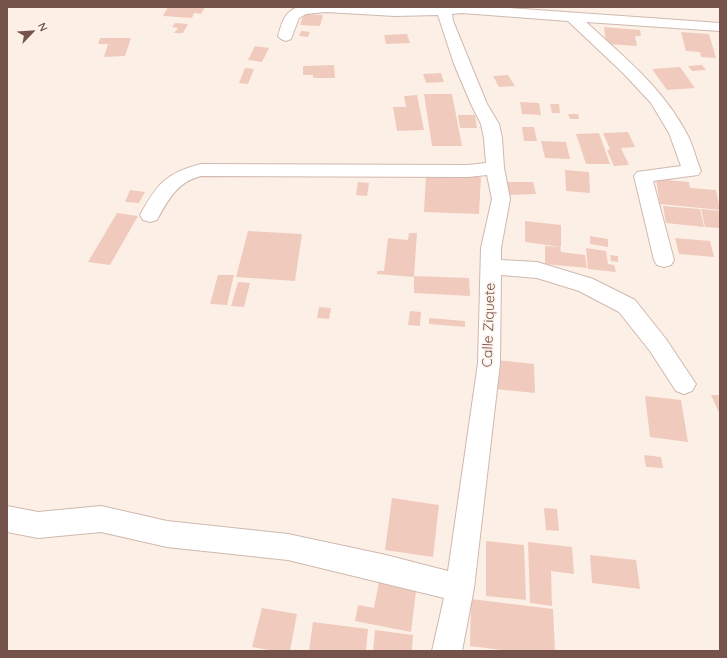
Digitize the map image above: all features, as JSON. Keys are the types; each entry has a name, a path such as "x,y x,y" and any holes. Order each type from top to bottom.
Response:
{"street":[{"path":"286,36 292,16 299,11 325,8 385,11 462,9 720,26"},
{"name":"Calle Ziquete","path":"445,9 446,22 462,64 479,104 490,124 493,138 495,168 501,200 491,248 489,363 460,588 447,651"},
{"path":"571,16 627,68 657,101 678,134 692,171 643,176 664,260"},
{"path":"150,215 157,200 169,185 188,173 201,170 468,171 495,168"},
{"path":"491,267 537,270 586,285 626,306 658,345 684,384"},
{"path":"7,519 38,525 101,519 167,534 288,547 386,569 460,588"}],"building":[{"path":"168,7 205,7 201,14 194,13 192,18 163,16"},
{"path":"304,14 323,15 320,26 300,25"},
{"path":"175,23 188,24 183,33 174,33 178,28 172,27"},
{"path":"604,27 640,30 641,36 635,36 637,46 606,44"},
{"path":"301,31 310,32 308,37 299,36"},
{"path":"681,32 709,34 716,58 701,57 700,52 686,51"},
{"path":"407,34 410,43 386,44 384,35"},
{"path":"100,38 131,38 125,56 104,57 108,44 98,44"},
{"path":"255,46 269,48 262,62 248,60"},
{"path":"334,65 335,78 313,78 313,75 303,75 303,66"},
{"path":"702,65 706,70 692,71 688,66"},
{"path":"680,67 695,88 667,90 652,69"},
{"path":"245,68 254,69 248,84 239,83"},
{"path":"441,73 444,82 426,83 423,74"},
{"path":"508,75 515,86 499,87 493,76"},
{"path":"424,94 452,94 462,146 432,146"},
{"path":"417,95 424,130 397,131 393,107 406,107 404,96"},
{"path":"520,102 539,103 541,115 522,114"},
{"path":"550,104 559,104 560,113 552,113"},
{"path":"568,114 578,114 579,119 570,119"},
{"path":"458,115 475,115 477,128 460,128"},
{"path":"522,127 534,127 537,141 524,141"},
{"path":"628,132 635,147 621,148 629,165 614,166 607,150 610,149 603,133"},
{"path":"599,133 610,164 586,164 576,134"},
{"path":"541,141 566,142 570,159 545,158"},
{"path":"565,170 589,172 590,193 566,191"},
{"path":"426,175 481,177 479,214 424,212"},
{"path":"656,179 689,182 690,188 716,190 720,210 660,204"},
{"path":"358,182 369,183 367,196 356,195"},
{"path":"507,182 533,182 536,194 509,195"},
{"path":"130,190 145,192 139,203 125,202"},
{"path":"663,206 700,209 704,227 666,223"},
{"path":"701,209 720,211 720,228 705,227"},
{"path":"117,213 138,216 110,265 88,262"},
{"path":"525,221 561,225 561,247 525,242"},
{"path":"248,231 302,234 295,281 236,277"},
{"path":"409,233 417,233 414,277 377,274 377,271 384,271 388,238 408,240"},
{"path":"590,236 608,239 608,247 590,244"},
{"path":"675,238 710,241 714,257 679,254"},
{"path":"545,246 560,247 561,252 585,255 587,268 545,264"},
{"path":"586,248 606,251 608,264 614,265 616,272 588,269"},
{"path":"610,255 618,256 618,262 611,261"},
{"path":"218,275 234,275 227,305 210,304"},
{"path":"414,276 469,278 470,296 414,293"},
{"path":"238,282 250,283 244,307 231,306"},
{"path":"319,307 331,308 329,319 317,318"},
{"path":"410,311 421,312 420,326 408,325"},
{"path":"429,318 465,321 465,327 429,324"},
{"path":"496,360 534,364 535,393 495,389"},
{"path":"711,395 720,395 720,415"},
{"path":"645,396 681,400 688,442 650,437"},
{"path":"644,455 661,457 663,468 646,467"},
{"path":"392,498 439,505 433,557 385,550"},
{"path":"544,508 557,509 559,531 546,530"},
{"path":"486,541 524,545 526,600 486,596"},
{"path":"528,542 572,547 574,574 551,571 552,606 530,603"},
{"path":"590,555 636,560 640,589 592,583"},
{"path":"380,576 417,583 411,632 355,621 358,605 374,608"},
{"path":"471,599 553,609 555,651 510,651 470,646"},
{"path":"262,608 297,614 290,651 275,651 252,647"},
{"path":"313,622 368,629 366,651 309,651"},
{"path":"375,630 413,635 412,651 373,651"}]}
